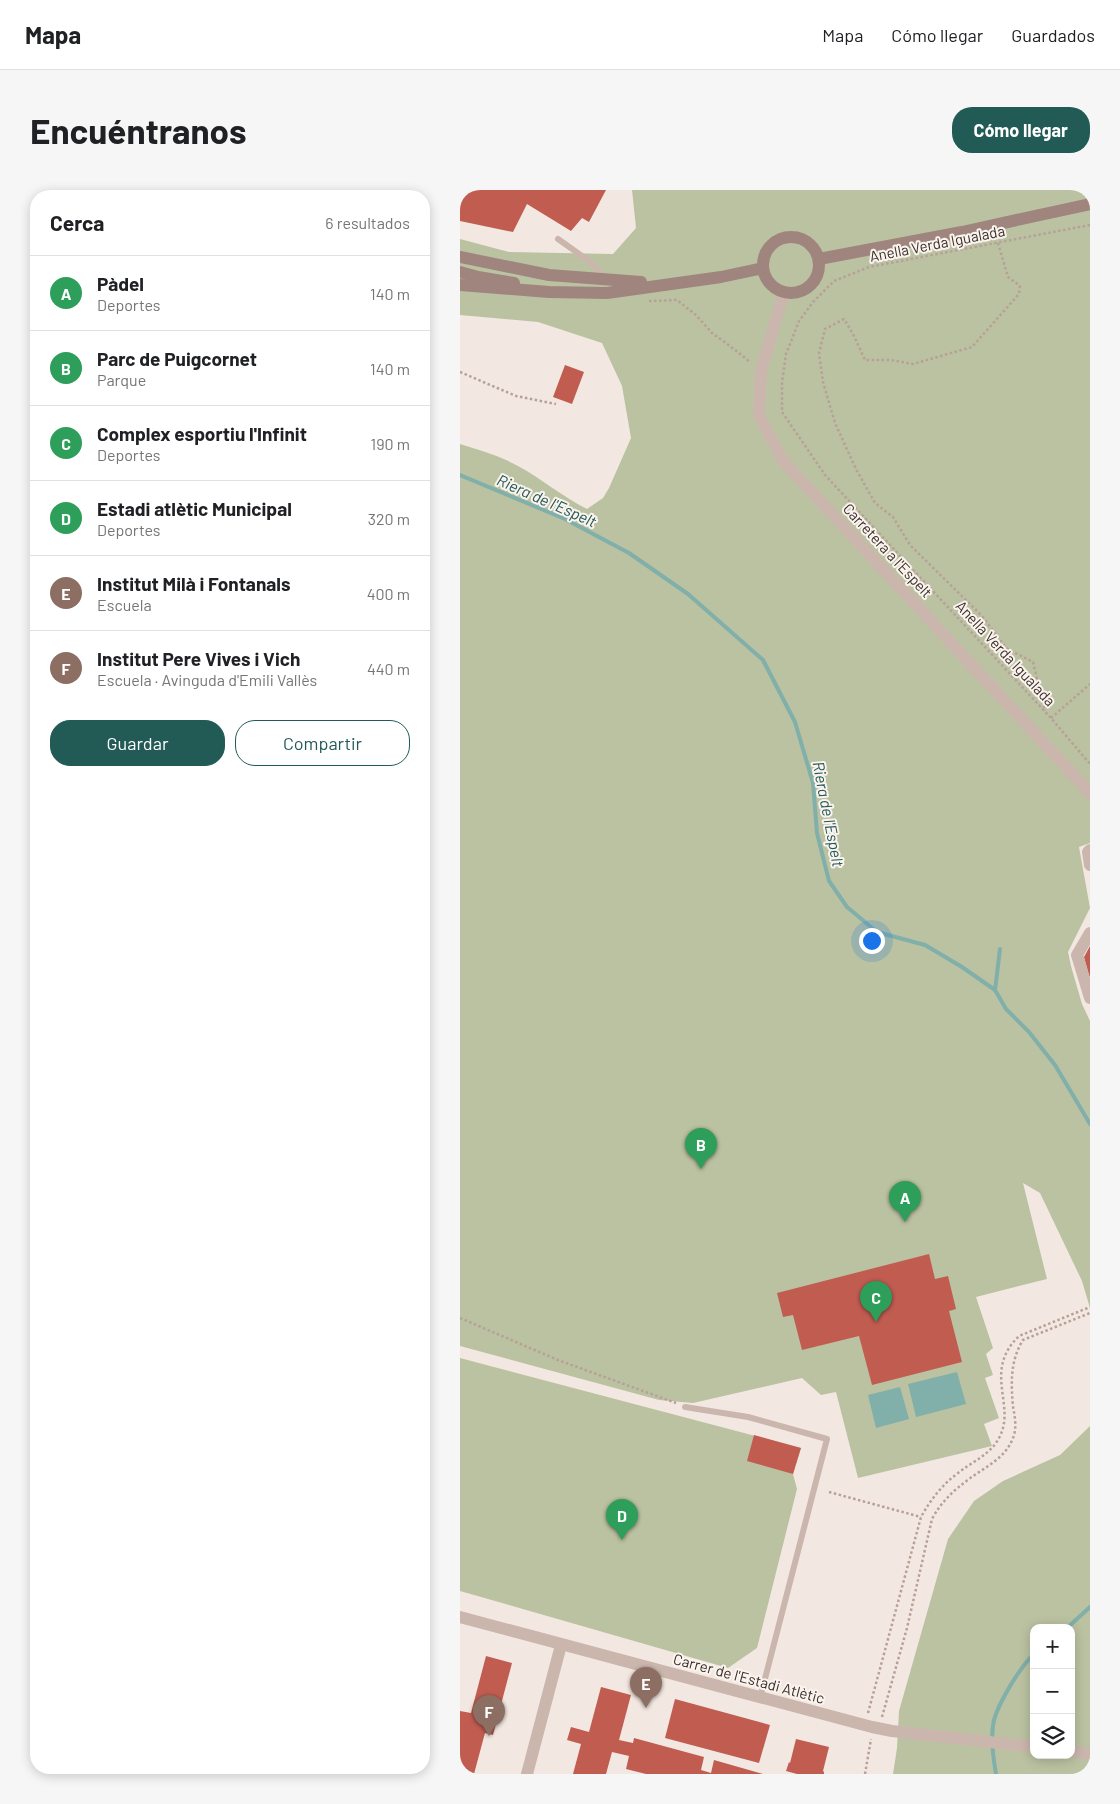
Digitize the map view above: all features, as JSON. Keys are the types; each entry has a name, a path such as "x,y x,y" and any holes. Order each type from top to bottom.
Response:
{"street":[{"path":"819,259 962,232 1090,204"},
{"path":"790,237 808,242 814,248 819,259 819,269 811,285 794,293 784,292 774,287 769,282 763,268 767,251 773,244 781,239 790,237"},
{"path":"460,258 549,275 609,281 676,284"},
{"path":"460,285 549,292 597,292 676,284 763,268"},
{"path":"460,272 505,282 559,286 597,292"},
{"name":"Carretera a l'Espelt","path":"784,292 760,371 759,416 784,462 1090,793"},
{"path":"1090,850 1088,852 1090,865"},
{"path":"1090,933 1077,955 1090,998"},
{"name":"Carrer de l'Estadi Atlètic","path":"460,1617 760,1698 877,1723 892,1731 1030,1747"},
{"path":"527,1774 561,1645"},
{"path":"1075,1752 1090,1754"}],"lane":[{"path":"558,239 589,261 609,281"},
{"path":"684,1407 748,1417 827,1439 760,1698"}],"path":[{"name":"Anella Verda Igualada","path":"1090,224 870,267 834,281 813,302 799,321 786,354 782,383 782,412 825,475 1046,712 1090,764"},
{"path":"998,243 1008,277 1020,286 1019,294 972,347 914,364 891,360 865,360 844,319 825,329 819,353 823,382 835,423 856,469 876,503 892,516 910,545 982,616 1006,648 1033,662 1046,712"},
{"path":"648,302 677,300 696,315 712,333 734,348 760,371"},
{"path":"460,372 516,396 556,404"},
{"path":"1051,718 1090,684"},
{"path":"868,1714 921,1517 931,1499 944,1485 960,1471 984,1455 999,1439 1003,1428 1004,1415 1001,1387 1004,1356 1011,1344 1019,1336 1090,1307"},
{"path":"865,1774 877,1723 907,1628 932,1519 939,1506 954,1491 1002,1456 1013,1438 1016,1422 1012,1384 1014,1358 1023,1340 1090,1313"},
{"path":"460,1318 558,1360 684,1407"},
{"path":"829,1492 921,1517"}],"green space":[{"path":"632,190 1090,190 1090,843 1079,847 1090,908 1068,952 1082,1004 1090,1021 1090,1308 1082,1281 1040,1193 1023,1183 1047,1279 976,1297 993,1348 986,1354 993,1375 985,1378 999,1418 984,1424 992,1446 858,1478 836,1392 821,1395 802,1378 693,1403 659,1400 460,1346 460,444 511,462 587,509 603,498 631,438 622,386 602,343 538,322 460,315 460,239 509,252 613,254 636,228"},
{"path":"460,1358 801,1448 793,1474 797,1489 757,1648 728,1668 460,1591"},
{"path":"1090,1426 1090,1774 893,1774 897,1748 899,1711 948,1539 974,1501 1003,1481 1060,1455"}],"water":[{"path":"957,1372 966,1404 916,1417 908,1384"},
{"path":"900,1387 909,1419 876,1428 868,1395"}],"building":[{"path":"460,190 606,190 589,222 582,218 571,231 527,204 513,232 460,221"},
{"path":"565,365 584,372 572,404 553,397"},
{"path":"1090,946 1090,976 1089,976 1084,957"},
{"path":"929,1254 935,1279 948,1276 956,1309 949,1311 962,1362 872,1385 859,1336 802,1350 793,1315 783,1317 777,1293"},
{"path":"754,1435 801,1448 793,1474 747,1461"},
{"path":"486,1656 512,1663 493,1735 485,1733 474,1774 460,1774 460,1711 471,1713"},
{"path":"601,1687 631,1695 619,1740 633,1743 634,1738 704,1757 701,1770 711,1773 714,1760 763,1774 646,1774 626,1769 629,1756 612,1752 606,1774 573,1774 581,1744 567,1740 571,1727 589,1732"},
{"path":"675,1699 770,1725 759,1763 665,1738"},
{"path":"796,1739 829,1747 823,1771 824,1774 797,1774 786,1771"}],"waterway":[{"name":"Riera de l'Espelt","path":"460,475 565,519 629,553 688,594 763,660 795,722 813,783 817,833 829,881 847,907 877,932 925,945 962,967 995,990 1006,1009 1029,1032 1055,1065 1090,1124"},
{"path":"995,990 1000,949"},
{"name":"Riera de l'Espelt","path":"1071,1624 1090,1607"},
{"name":"Riera de l'Espelt","path":"996,1774 992,1740 994,1720 1000,1704 1011,1685 1030,1658"}],"place":[{"name":"Parc de Puigcornet","path":"701,1169"},
{"name":"Pàdel","path":"905,1222"},
{"name":"Complex esportiu l'Infinit","path":"876,1322"},
{"name":"Estadi atlètic Municipal","path":"622,1540"},
{"name":"Institut Milà i Fontanals","path":"646,1708"},
{"name":"Institut Pere Vives i Vich","path":"489,1736"}]}
